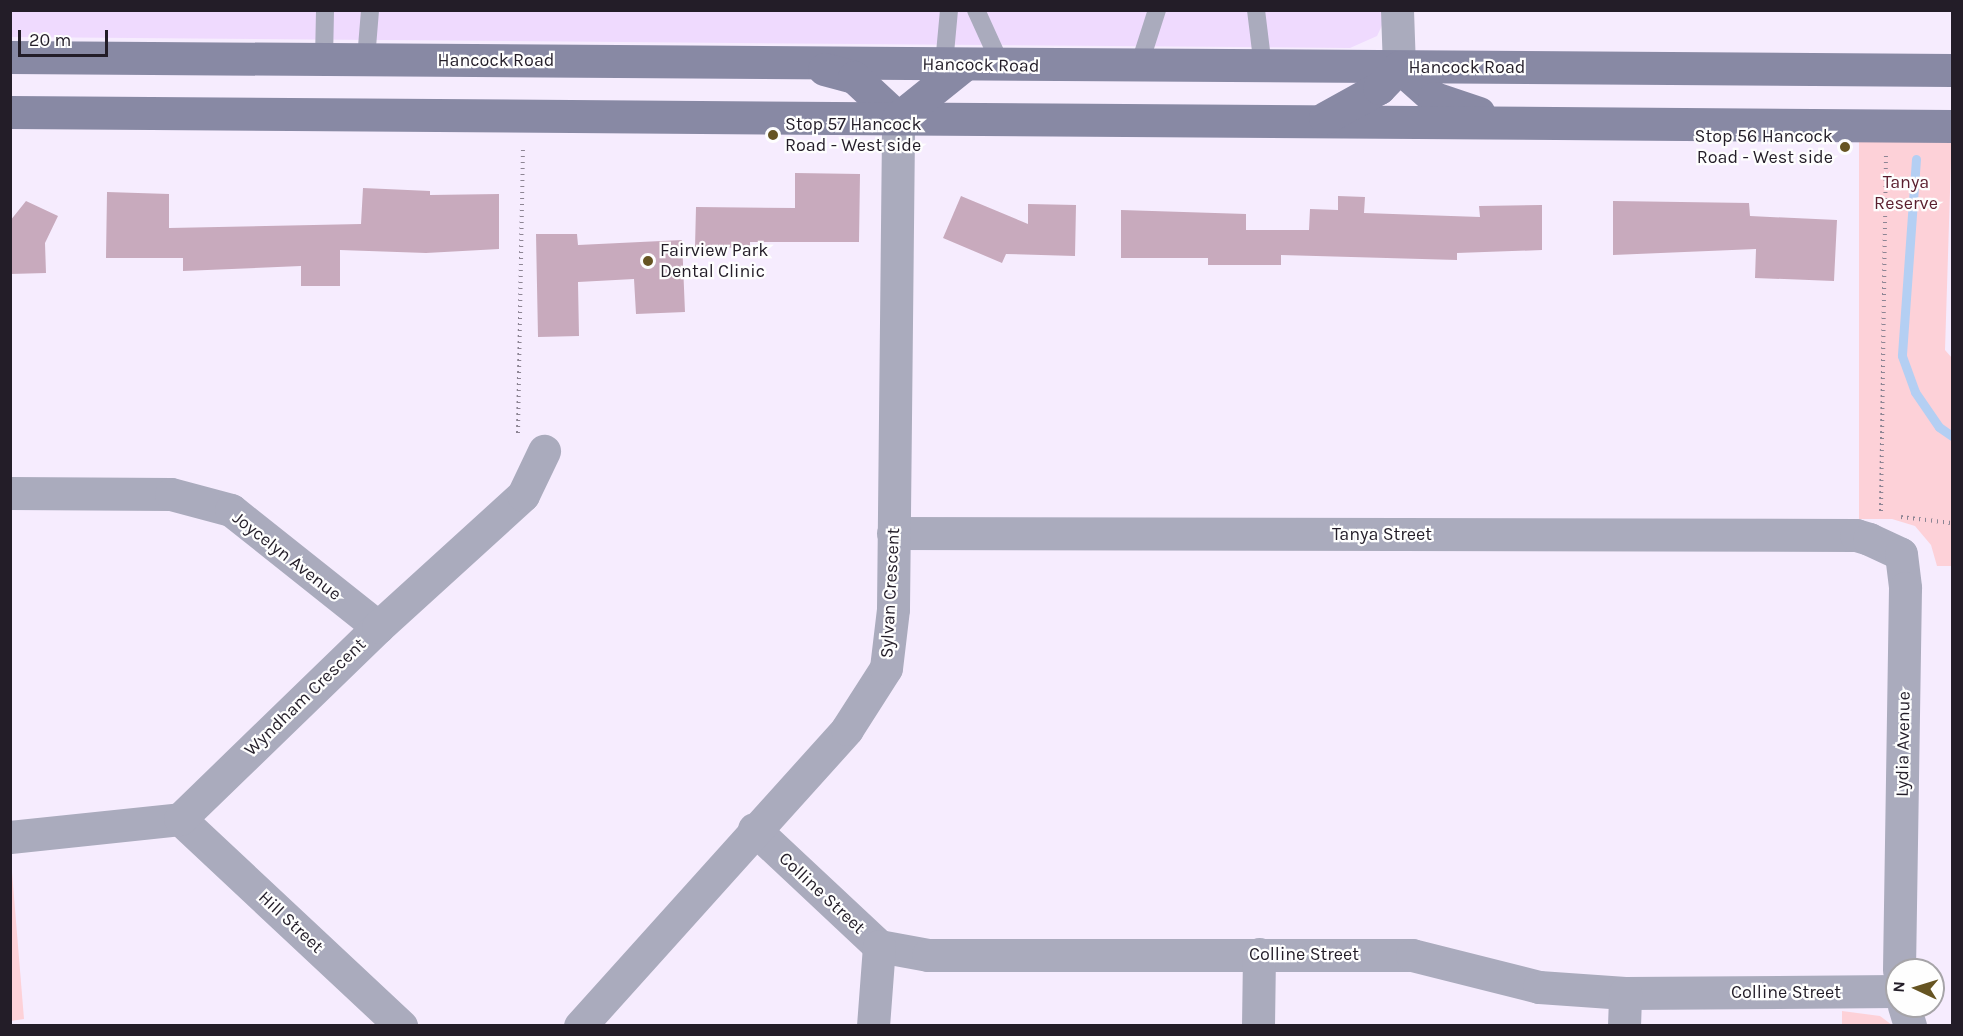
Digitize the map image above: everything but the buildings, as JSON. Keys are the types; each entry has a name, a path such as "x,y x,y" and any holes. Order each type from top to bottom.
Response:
{"main road":[{"name":"Hancock Road","path":"10,57 1953,70"},
{"path":"798,63 854,77 898,118"},
{"path":"898,118 954,64"},
{"path":"1319,121 1364,98 1399,67 1434,98 1510,122"},
{"path":"10,111 1953,126"}],"street":[{"path":"1397,10 1399,67"},
{"name":"Sylvan Crescent","path":"580,1026 754,829 846,729 886,668 893,533 898,118"},
{"name":"Wyndham Crescent","path":"180,819 378,627 523,495 531,446"},
{"name":"Joycelyn Avenue","path":"10,493 171,494 231,510 378,627"},
{"name":"Tanya Street","path":"893,533 1856,535 1875,527"},
{"name":"Lydia Avenue","path":"1875,527 1901,554 1905,588 1899,958"},
{"path":"10,837 180,819"},
{"name":"Hill Street","path":"180,819 401,1026"},
{"name":"Colline Street","path":"754,829 879,946 928,956 989,959 1259,954 1412,955 1539,987 1626,993 1885,991"},
{"path":"873,1026 879,946"},
{"path":"1258,1026 1259,954"},
{"path":"1624,1026 1626,993"}],"lane":[{"path":"324,59 325,10"},
{"path":"366,59 370,10"},
{"path":"949,10 954,64"},
{"path":"976,10 1001,65"},
{"path":"1139,66 1157,10"},
{"path":"1256,10 1263,67"}],"path":[{"path":"524,116 531,446"},
{"path":"1875,527 1886,125"}],"shaded area":[{"path":"11,10 1385,11 1385,19 1377,36 1350,48 11,37"}],"green space":[{"name":"Tanya Reserve","path":"1859,129 1952,129 1945,350 1952,358 1952,566 1937,566 1931,545 1915,526 1892,519 1859,519"},
{"path":"11,860 24,1019 10,1021"},
{"path":"1842,1011 1880,1016 1892,1025 1842,1025"}],"waterway":[{"path":"1916,159 1902,356 1915,392 1939,427 1952,436"}],"place":[{"name":"Stop 57 Hancock Road - West side","path":"773,135"},
{"name":"Stop 56 Hancock Road - West side","path":"1845,147"},
{"name":"Fairview Park Dental Clinic","path":"648,261"}]}
